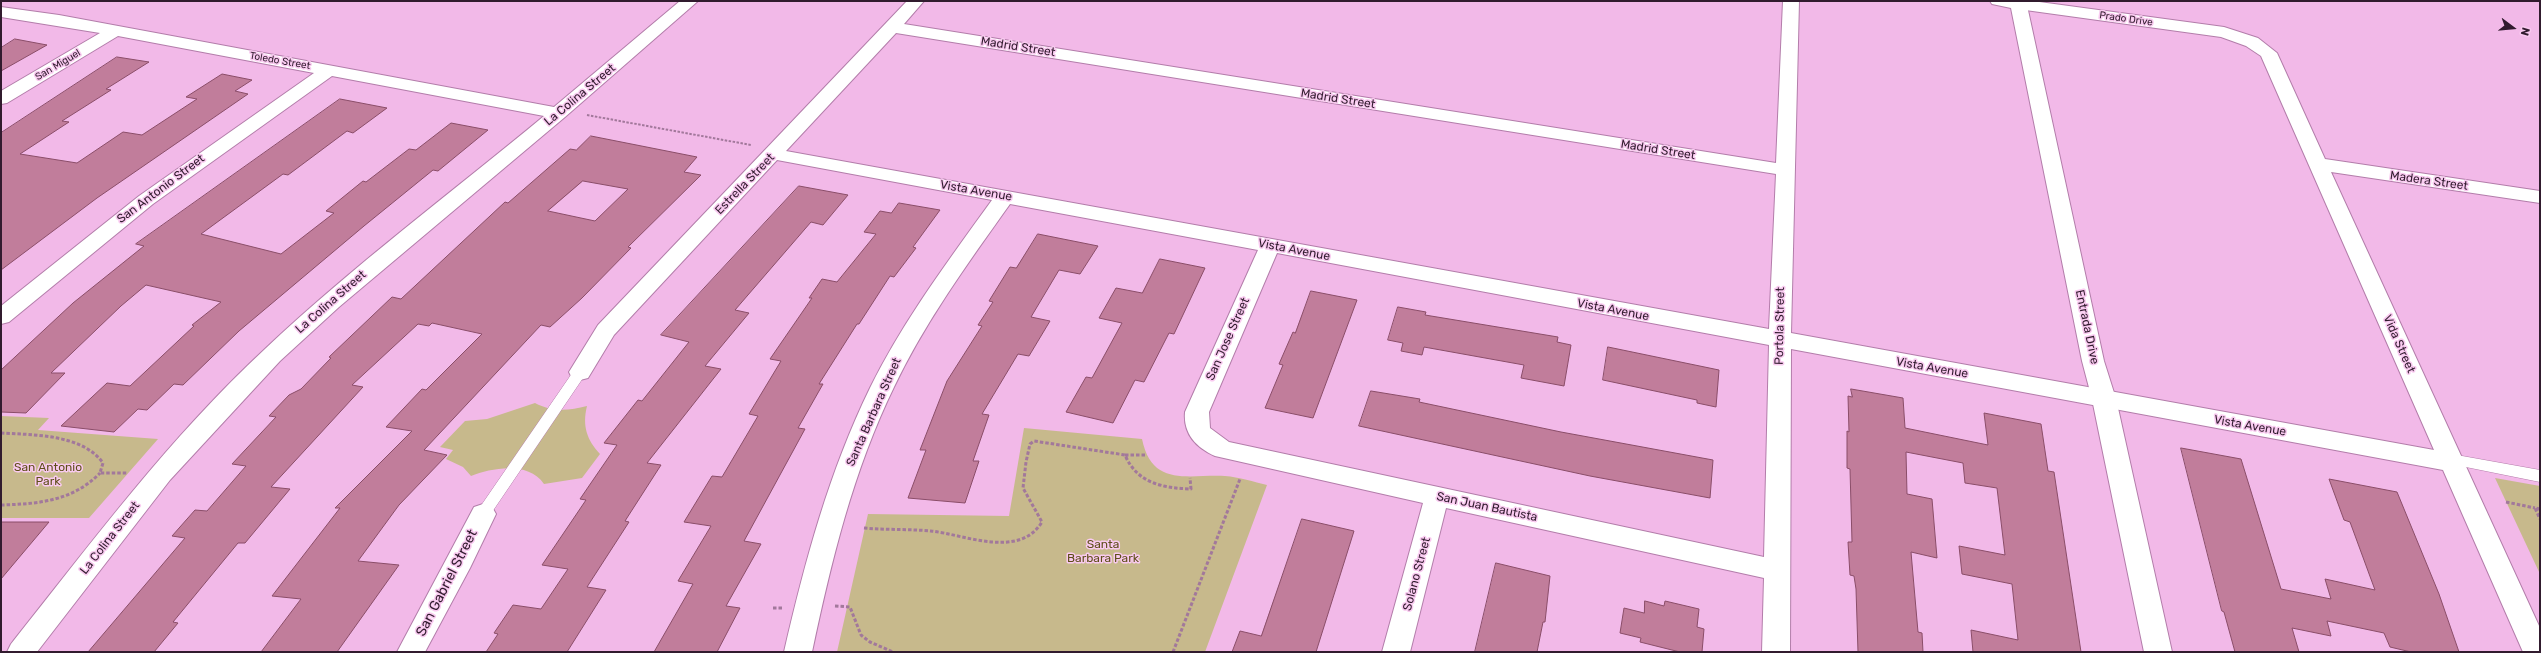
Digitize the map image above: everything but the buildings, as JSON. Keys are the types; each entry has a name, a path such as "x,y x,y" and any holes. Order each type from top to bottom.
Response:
{"street":[{"name":"La Colina Street","path":"21,652 161,473 238,389 330,302 570,114 690,1"},
{"name":"Estrella Street","path":"580,372 606,330 765,150 892,27 916,1"},
{"name":"Portola Street","path":"1776,652 1784,170 1792,1"},
{"name":"Prado Drive","path":"1998,1 2018,2 2224,32 2252,42"},
{"name":"Entrada Drive","path":"2018,2 2093,361 2104,399 2158,652"},
{"name":"Toledo Street","path":"1,12 115,31 570,114"},
{"name":"Madrid Street","path":"892,27 1784,170"},
{"name":"San Miguel","path":"1,99 115,31"},
{"name":"Vida Street","path":"2252,42 2268,53 2537,652"},
{"name":"San Antonio Street","path":"1,317 146,200 329,70"},
{"name":"Vista Avenue","path":"765,150 1780,341 2452,461"},
{"name":"Madera Street","path":"2319,164 2540,197"},
{"name":"Santa Barbara Street","path":"798,652 825,538 840,491 885,383 917,325 1005,196"},
{"name":"San Jose Street","path":"1200,434 1195,421 1200,402 1270,245"},
{"name":"San Juan Bautista","path":"1200,434 1214,446 1224,450 1777,570"},
{"name":"Solano Street","path":"1396,652 1437,496"},
{"name":"San Gabriel Street","path":"411,652 457,568 483,514"}],"lane":[{"path":"483,514 580,372"},
{"path":"2452,461 2540,476"}],"path":[{"path":"570,114 765,150"},
{"path":"1,432 41,436 81,446 102,459 103,467 100,473 82,488 65,496 36,503 1,505"},
{"path":"864,528 930,531 1000,542 1027,539 1035,535 1042,522 1040,514 1025,494 1022,486 1030,444 1034,441 1125,455 1146,455"},
{"path":"1125,455 1128,464 1137,474 1161,487 1191,489 1190,478"},
{"path":"100,473 128,473"},
{"path":"1173,652 1240,479"},
{"path":"2506,502 2540,509"},
{"path":"2535,508 2540,519"},
{"path":"846,606 853,610 855,626 860,635 868,642 893,652"}],"green space":[{"path":"535,403 548,408 560,410 587,406 585,426 589,438 600,454 582,478 544,484 529,472 509,468 471,476 463,467 446,459 453,450 440,447 465,421 487,419"},
{"name":"San Antonio Park","path":"1,416 49,418 38,430 158,439 89,518 1,518"},
{"name":"Santa Barbara Park","path":"1024,428 1142,439 1147,455 1154,465 1163,472 1186,476 1225,476 1241,478 1267,485 1205,652 837,652 868,514 1009,516"},
{"path":"2495,478 2540,486 2540,574"}]}
